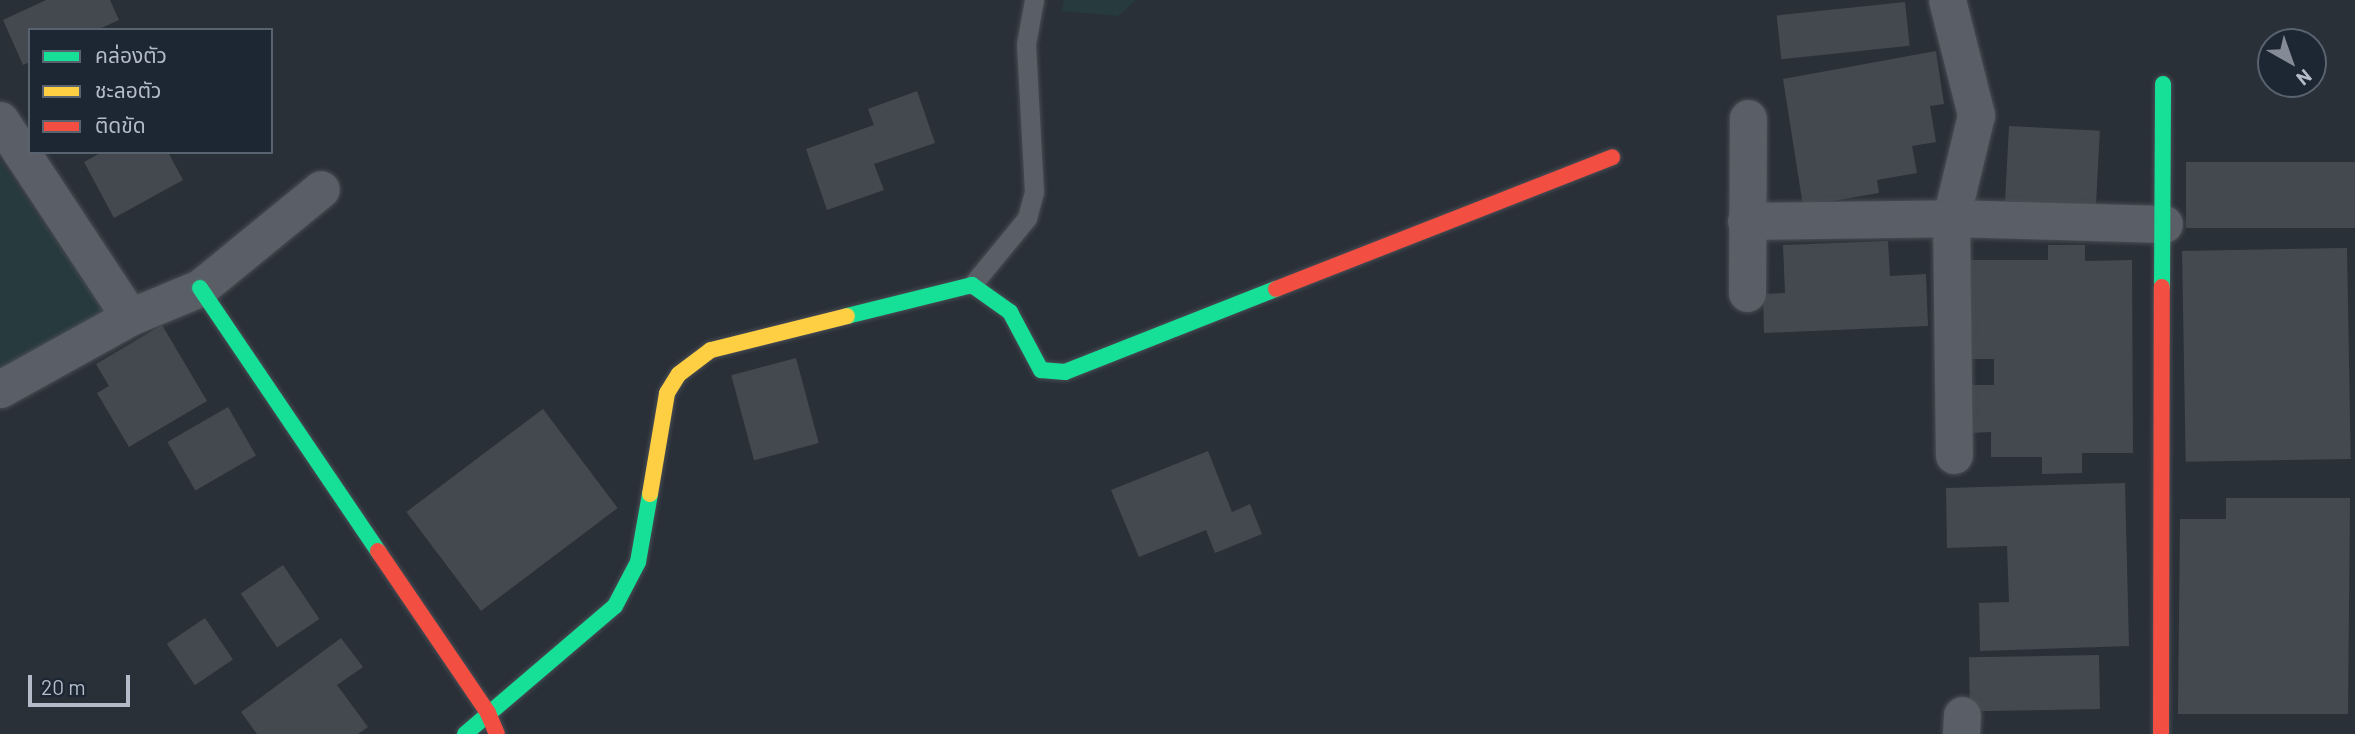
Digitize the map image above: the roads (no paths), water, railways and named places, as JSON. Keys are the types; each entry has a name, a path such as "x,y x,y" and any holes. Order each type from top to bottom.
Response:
{"street":[{"path":"1947,0 1976,115 1951,218 1954,455"},
{"path":"2161,734 2163,84"},
{"path":"1747,292 1748,118"},
{"path":"0,120 130,317"},
{"path":"465,734 614,606 638,562 667,393 680,374 711,350 972,285 1010,312 1041,370 1065,372 1612,157"},
{"path":"0,389 130,317 200,288 321,189"},
{"path":"1746,221 1951,218 2164,224"},
{"path":"200,288 488,713 497,734"}],"lane":[{"path":"972,285 1027,218 1034,192 1026,44 1034,0"}]}
